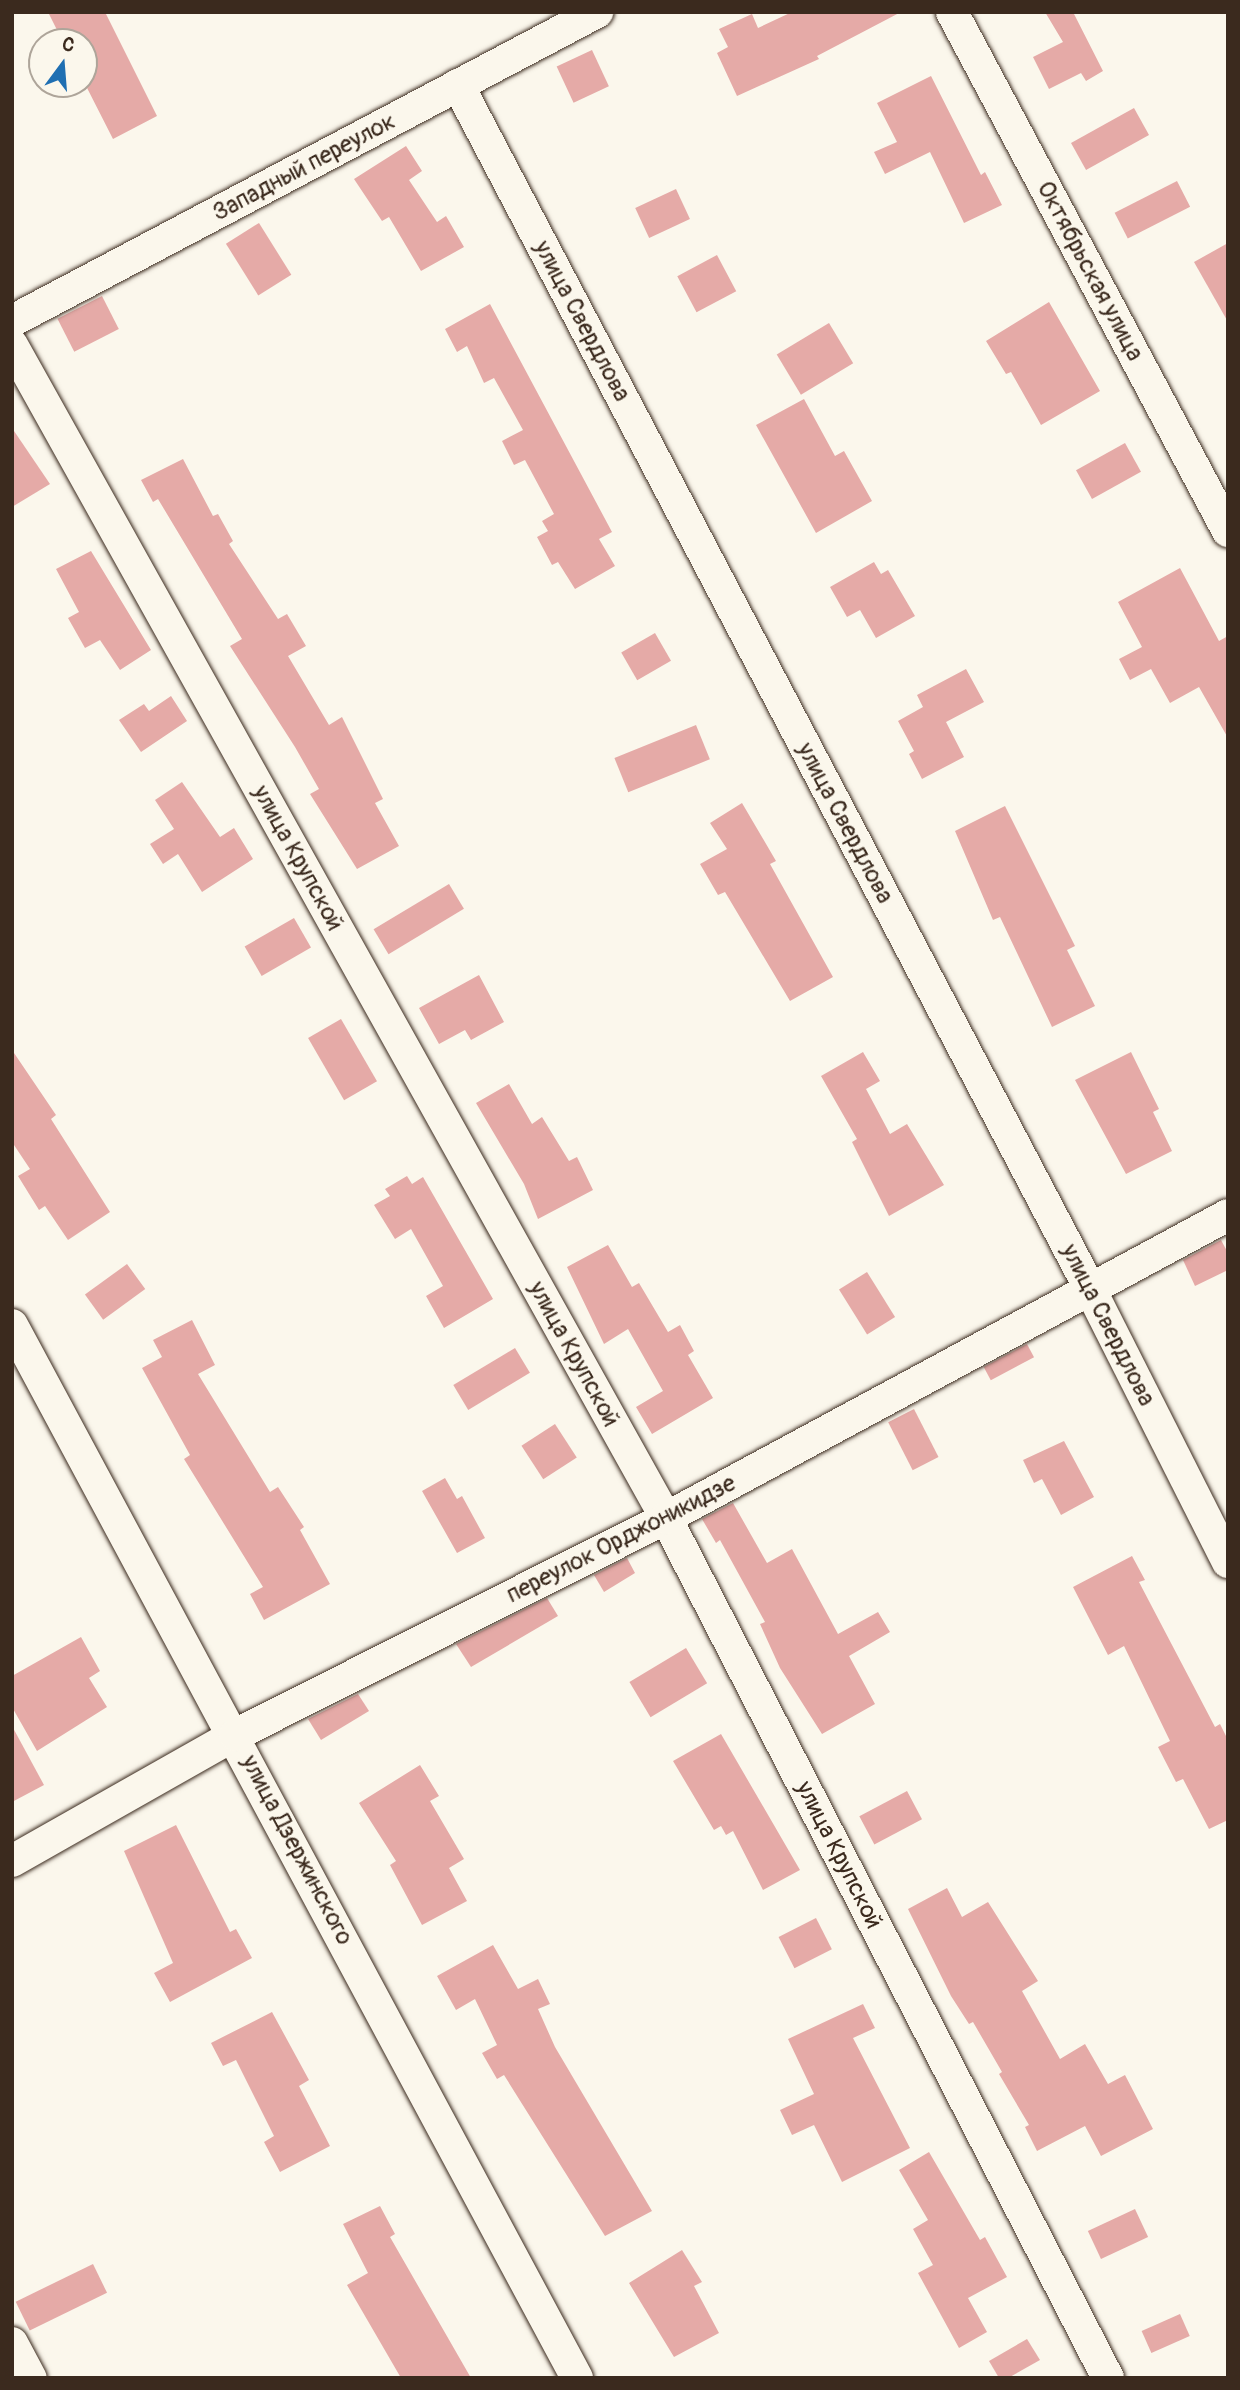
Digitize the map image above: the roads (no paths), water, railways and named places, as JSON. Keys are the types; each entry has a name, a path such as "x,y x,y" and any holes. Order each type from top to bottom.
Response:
{"street":[{"name":"Западный переулок","path":"12,321 597,12"},
{"name":"Октябрьская улица","path":"953,12 1228,531"},
{"name":"улица Свердлова","path":"458,85 1090,1289 1228,1562"},
{"name":"улица Крупской","path":"12,345 666,1518 1108,2378"},
{"name":"переулок Орджоникидзе","path":"12,1861 235,1735 666,1518 1228,1215"},
{"name":"улица Дзержинского","path":"12,1325 235,1735 577,2378"},
{"path":"12,2343 30,2378"}]}
